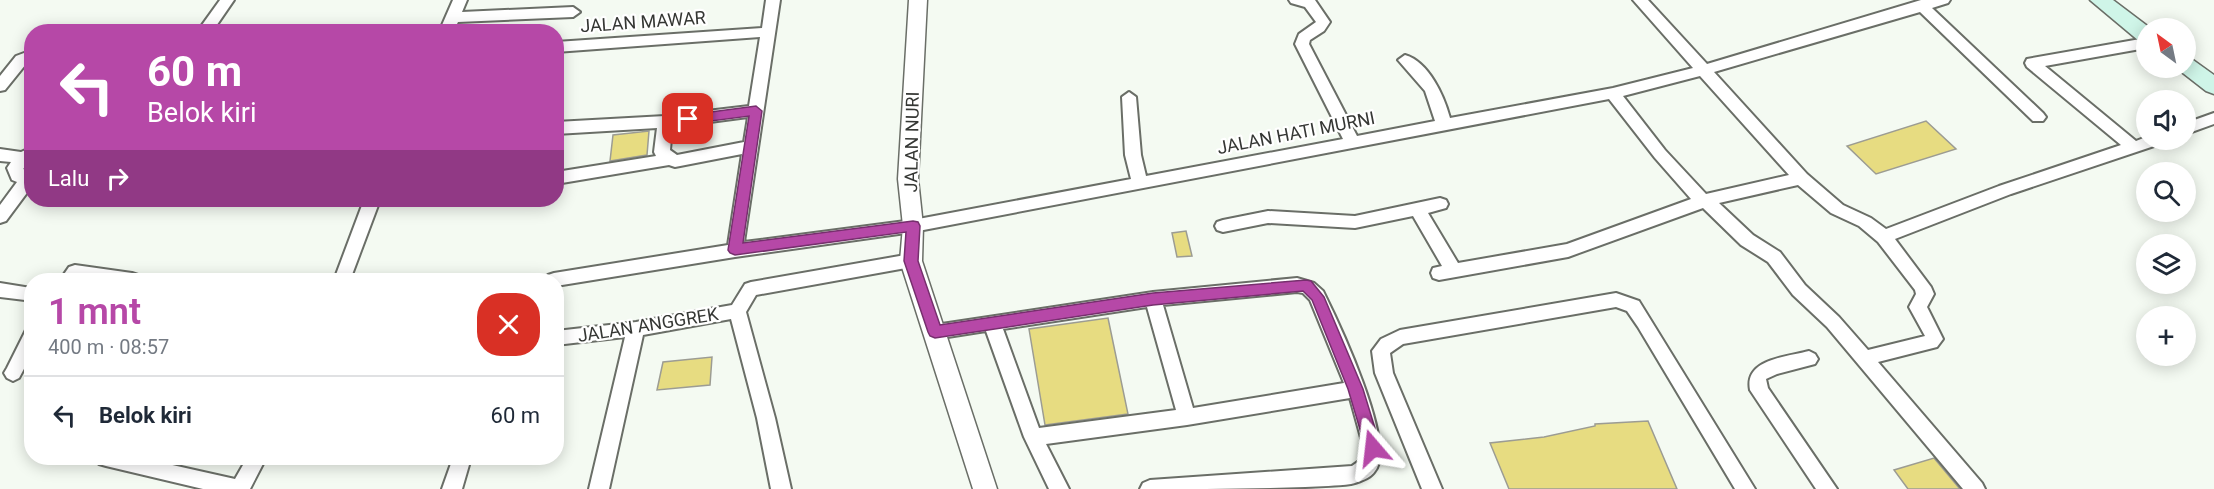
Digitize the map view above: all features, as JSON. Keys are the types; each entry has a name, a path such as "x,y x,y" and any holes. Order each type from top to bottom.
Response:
{"main road":[{"path":"2100,0 2136,28"},
{"path":"2196,72 2214,86"}],"street":[{"path":"210,24 226,0"},
{"path":"450,24 460,0"},
{"name":"JALAN NURI","path":"918,0 908,179 903,227 911,261 985,489"},
{"path":"1296,0 1310,3 1323,22 1319,28 1304,37 1302,44 1352,142"},
{"path":"1640,0 1801,178 1837,209 1865,222 1884,237 1923,287 1925,294 1918,307 1920,314 1934,333 1934,339 1931,342 1864,358"},
{"path":"1930,2 2038,117"},
{"name":"JALAN HATI MURNI","path":"564,278 735,250 903,227 1612,93 1705,70 1930,2"},
{"path":"735,250 772,3"},
{"path":"453,17 573,12"},
{"name":"JALAN MAWAR","path":"564,46 768,33"},
{"path":"2133,147 2032,63 2136,45"},
{"path":"0,86 24,59"},
{"path":"1405,60 1427,80 1436,94 1444,126"},
{"path":"1612,93 1660,154 1704,201 1747,240 1774,257 1799,290 1864,358 1975,489"},
{"path":"1129,97 1133,155 1140,183"},
{"path":"564,128 665,122 756,111"},
{"path":"2196,125 2214,118"},
{"path":"665,122 662,152 675,161 752,147"},
{"path":"1884,237 2005,190 2136,146"},
{"path":"0,155 24,156"},
{"path":"24,159 15,168 16,172 24,178"},
{"path":"564,177 671,159"},
{"path":"1418,209 1446,271 1568,250 1704,201 1801,178"},
{"path":"0,217 24,185"},
{"path":"1223,226 1268,217 1355,222 1440,204"},
{"path":"345,273 369,207"},
{"path":"737,311 751,290 911,261"},
{"path":"935,332 1153,299 1306,285 1317,297 1355,389 1373,448 1372,460 1367,469 1331,477 1150,489"},
{"path":"0,290 24,293"},
{"path":"1153,299 1187,417"},
{"path":"1432,489 1384,372 1381,351 1387,344 1400,337 1616,300 1633,306 1644,322 1745,489"},
{"name":"JALAN ANGGREK","path":"564,337 636,329 737,311 766,418 781,489"},
{"path":"992,323 1033,437 1059,489"},
{"path":"599,489 636,329"},
{"path":"13,374 24,351"},
{"path":"1809,359 1774,367 1760,374 1757,382 1759,390 1827,489"},
{"path":"1033,437 1187,417 1355,389"},
{"path":"136,465 240,489 253,465"},
{"path":"452,489 460,465"}],"building":[{"path":"1926,121 1956,149 1876,174 1847,146"},
{"path":"649,131 647,155 610,161 613,135"},
{"path":"1186,231 1192,256 1177,257 1172,233"},
{"path":"1108,318 1128,414 1045,425 1029,329"},
{"path":"712,357 710,385 657,390 663,362"},
{"path":"1648,421 1677,489 1509,489 1490,443 1544,437 1595,426 1595,424"},
{"path":"1934,458 1960,489 1908,489 1894,470"}],"route":[{"path":"688,119 756,111 735,250 913,226 911,261 935,332 1153,299 1306,285 1317,297 1325,315 1355,389 1373,448"}]}
